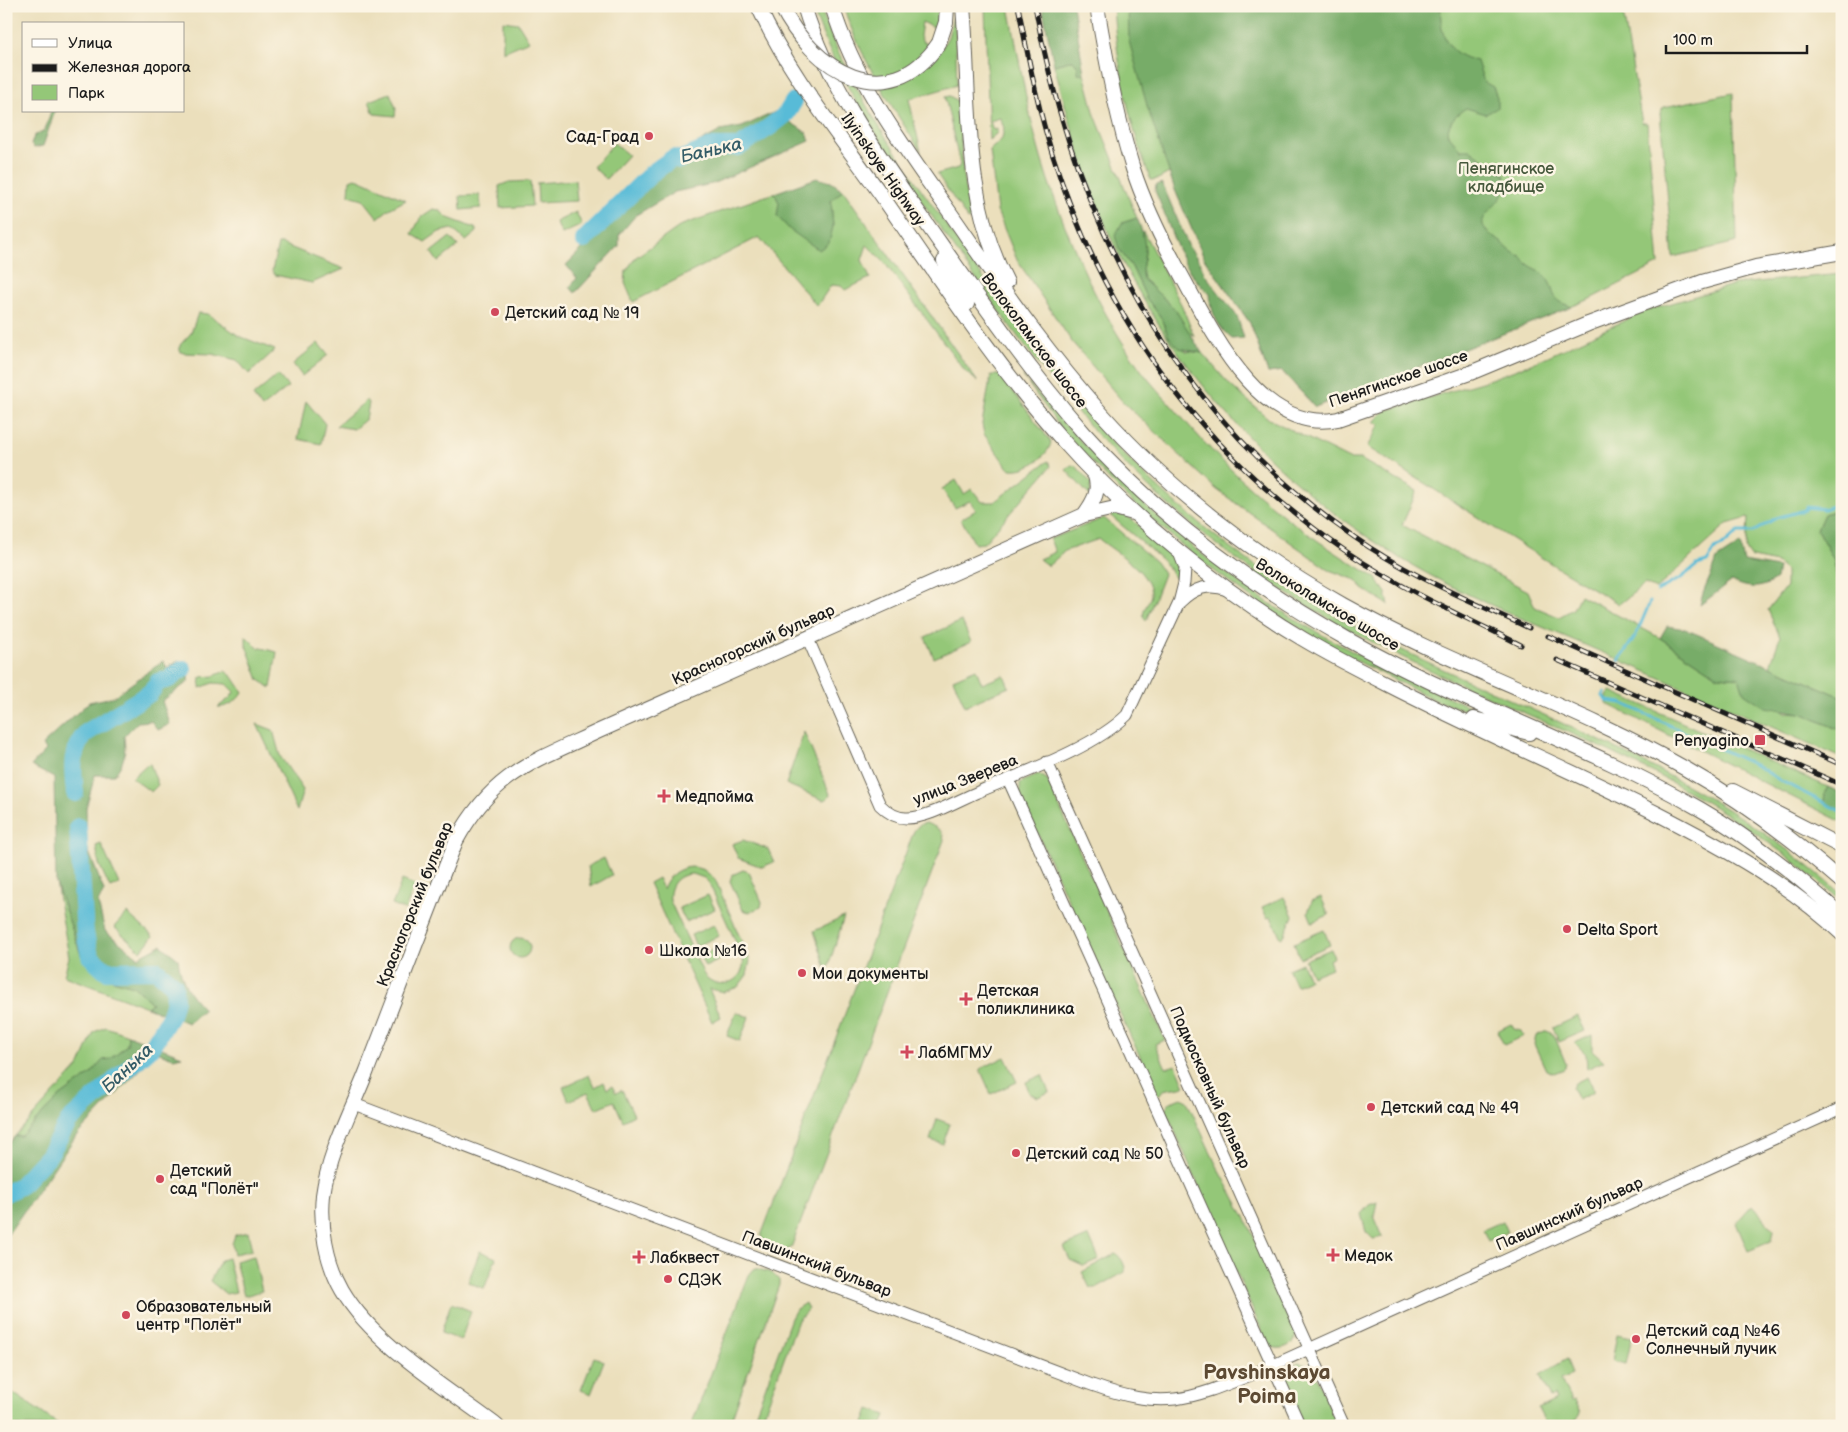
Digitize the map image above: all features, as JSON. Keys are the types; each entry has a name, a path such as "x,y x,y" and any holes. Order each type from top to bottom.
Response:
{"main road":[{"name":"Ilyinskoye Highway","path":"758,6 766,25 796,74 989,348"},
{"path":"781,6 786,18 815,53 841,72 871,81 897,78 920,65 939,43 946,22 948,6"},
{"name":"Волоколамское шоссе","path":"804,6 820,48 850,109 920,214 997,323 1086,435 1133,481 1196,537 1268,591 1348,640 1572,746 1693,806 1740,834 1774,858 1842,916"},
{"name":"Волоколамское шоссе","path":"832,6 850,52 877,102 1036,335 1104,416 1163,474 1214,517 1275,563 1341,604 1394,632 1614,733 1687,770 1768,823 1842,882"},
{"path":"963,6 972,155 981,215 1001,270 1036,335"},
{"path":"966,42 967,6"},
{"name":"Пенягинское шоссе","path":"1097,6 1116,112 1148,208 1166,247 1206,321 1229,358 1264,397 1298,417 1316,421 1338,418 1470,373 1678,290 1756,268 1842,252"},
{"path":"920,214 989,348 1066,444 1138,515 1177,548 1236,593 1309,643 1435,707 1643,806 1717,844 1761,870 1809,906 1842,934"},
{"path":"1084,515 1094,501 1098,490 1093,472"},
{"name":"Красногорский бульвар","path":"497,1426 385,1341 351,1304 337,1279 326,1244 322,1210 331,1162 456,841 477,806 494,788 511,775 546,755 1084,515 1123,508 1138,515"},
{"path":"1435,707 1572,746"},
{"path":"1687,770 1754,800 1842,847"}],"street":[{"path":"1177,548 1185,568 1184,583 1179,603"},
{"path":"1179,603 1194,590 1206,586 1236,593"},
{"name":"улица Зверева","path":"808,639 880,805 888,813 906,818 920,817 1047,762 1116,725 1133,704 1179,603"},
{"name":"Подмосковный бульвар","path":"1047,762 1344,1426"},
{"path":"1008,779 1300,1426"},
{"name":"Павшинский бульвар","path":"354,1104 1116,1394 1160,1400 1192,1398 1273,1365 1426,1294 1842,1108"}],"green space":[{"path":"812,6 820,6 844,64 891,146 1018,326 1056,376 1124,455 1186,512 1219,539 1288,588 1360,629 1610,746 1672,777 1731,812 1788,851 1842,895 1842,902 1774,847 1701,799 1613,753 1425,668 1351,631 1315,611 1246,566 1180,515 1148,487 1091,428 1050,379 993,303 867,120 836,65"},
{"path":"843,6 886,11 902,6 939,6 936,28 922,22 920,36 923,42 940,51 948,37 953,18 955,18 957,85 909,99 921,152 868,63 850,26"},
{"path":"985,6 1009,6 1030,116 1048,180 1066,230 1088,278 1112,326 1126,348 1150,381 1200,438 1245,483 1319,542 1375,577 1386,593 1389,605 1363,589 1356,580 1329,570 1216,489 1123,402 1072,342 1017,260 997,211 990,150 1002,139 1004,128 1000,118 990,121 993,130 997,129 997,133 989,140"},
{"path":"1042,6 1073,6 1084,73 1078,74 1078,66 1073,60 1054,65"},
{"name":"Пенягинское кладбище","path":"1113,6 1622,6 1642,123 1647,123 1659,264 1588,300 1315,407 1282,371 1268,373 1250,323 1204,258 1169,173 1158,179 1151,180 1136,138 1125,94"},
{"name":"Пенягинское кладбище","path":"1128,6 1441,6 1442,26 1447,42 1458,54 1477,61 1484,82 1493,87 1497,97 1497,108 1486,114 1466,108 1451,122 1447,133 1461,150 1471,150 1505,175 1506,185 1504,192 1485,217 1483,221 1484,227 1511,251 1521,256 1527,263 1542,273 1549,281 1555,297 1572,307 1315,407 1282,371 1268,373 1250,323 1204,258 1175,190 1148,109 1129,41"},
{"path":"503,21 518,23 529,41 503,52"},
{"path":"1073,60 1078,66 1078,74 1084,73 1095,115 1137,218 1122,223 1119,249 1132,267 1147,299 1160,316 1169,337 1186,351 1202,353 1231,386 1269,419 1349,459 1360,459 1417,491 1402,525 1528,591 1535,607 1559,617 1573,609 1580,595 1660,638 1718,676 1739,678 1784,712 1801,713 1842,731 1842,758 1448,585 1377,543 1330,510 1287,474 1246,434 1208,392 1174,347 1143,299 1116,249 1089,181 1054,65"},
{"path":"390,93 396,108 395,116 374,114 369,101"},
{"path":"1733,93 1737,242 1673,257 1660,113 1664,107"},
{"path":"950,96 957,101 958,105 964,182 970,219 968,220 937,174 958,168 960,165 945,97"},
{"path":"51,112 55,112 43,146 34,148 31,145 34,136 45,130"},
{"path":"775,112 807,133 810,141 712,184 675,192 636,215 619,235 619,246 575,293 570,287 577,278 566,265 632,198 640,176 720,131 742,127"},
{"path":"614,143 628,155 606,179 593,167"},
{"path":"355,178 406,200 389,209 378,218 363,199 349,195 350,180"},
{"path":"817,178 831,182 843,190 831,201 833,227 829,243 819,250 790,230 777,216 779,202 774,193"},
{"path":"575,180 577,201 538,203 537,183"},
{"path":"530,181 532,206 500,208 499,186 509,182"},
{"path":"1162,183 1189,247 1200,262 1204,273 1237,316 1244,338 1232,339 1222,329 1213,313 1210,294 1199,284 1183,260 1155,191 1156,185"},
{"path":"843,190 977,381 965,371 884,262 867,245 862,260 870,278 845,290 841,286 831,285 817,306 759,237 633,302 625,283 626,271 636,257 682,225 774,193 779,202 833,227 831,201"},
{"path":"480,195 481,208 461,210 460,196"},
{"path":"433,209 439,210 448,218 475,228 477,232 466,241 452,229 439,232 425,242 412,234 421,217"},
{"path":"576,212 582,225 562,234 556,222"},
{"path":"1137,218 1145,246 1143,279 1175,309 1202,353 1179,348 1169,337 1160,316 1147,299 1132,267 1119,249 1115,236 1122,223"},
{"path":"1143,231 1182,306 1194,336 1184,326 1175,309 1143,279 1142,271 1145,251"},
{"path":"450,237 458,246 438,262 431,252"},
{"path":"278,244 344,269 312,283 275,275 272,271"},
{"path":"1842,274 1842,509 1824,514 1817,530 1834,560 1837,578 1842,576 1842,697 1770,666 1780,637 1768,610 1786,586 1786,571 1777,563 1752,558 1746,549 1748,518 1727,524 1656,589 1645,584 1619,604 1524,547 1367,447 1380,424 1374,422 1384,411 1485,381 1531,364 1645,311 1736,284"},
{"path":"198,313 208,314 239,336 275,350 249,374 237,360 212,354 183,353 180,351 180,345 191,333"},
{"path":"318,343 328,355 302,376 293,364"},
{"path":"278,375 288,387 262,408 253,396"},
{"path":"991,375 1002,377 1051,442 1046,453 1034,463 1021,469 1008,468 984,434 982,424"},
{"path":"1023,376 1054,412 1120,481 1191,545 1228,574 1267,602 1322,635 1419,685 1463,703 1484,716 1437,701 1341,653 1261,605 1198,559 1124,495 1064,433"},
{"path":"367,400 369,403 366,419 354,429 336,426"},
{"path":"306,401 325,424 321,444 298,439"},
{"path":"1048,461 1051,466 984,543 975,544 961,519 976,510 970,501 955,508 942,489 956,480 964,494 972,489 982,502 994,502"},
{"path":"1071,465 1076,466 1091,483 1090,496 1066,470"},
{"path":"1842,509 1842,576 1837,578 1834,560 1817,530 1824,514"},
{"path":"1116,514 1129,517 1172,554 1178,564 1177,580 1162,560 1111,516"},
{"path":"1104,518 1156,562 1164,574 1146,621 1144,610 1150,599 1151,592 1144,576 1099,539 1065,551 1048,566 1039,559 1055,552 1050,539"},
{"path":"1740,544 1744,562 1778,568 1776,579 1760,587 1743,586 1732,581 1700,605 1717,559"},
{"path":"962,621 971,642 934,658 925,637"},
{"path":"1667,626 1685,629 1842,697 1842,731 1801,713 1765,707 1744,693 1739,678 1718,676 1660,638"},
{"path":"246,636 257,647 277,652 271,688 259,680 246,645"},
{"path":"163,661 167,668 178,661 189,664 188,682 162,701 170,724 158,730 151,721 138,722 124,736 124,757 114,775 95,775 86,808 87,847 104,891 98,903 105,931 138,957 161,945 178,959 186,986 204,1009 188,1023 147,1007 152,1003 133,986 100,976 81,955 56,883 54,778 31,766 46,750 42,745 89,702 113,697"},
{"path":"976,669 982,684 1004,675 1009,687 965,706 953,679"},
{"path":"225,671 233,677 243,692 232,703 218,707 230,698 234,692 226,684 213,683 200,688 201,677 214,676"},
{"path":"1611,691 1828,787 1825,792 1824,803 1842,813 1842,822 1607,704 1607,696"},
{"path":"257,724 273,730 280,756 303,790 297,811"},
{"path":"804,732 830,794 827,799 823,800 786,784"},
{"path":"150,764 158,785 151,792 132,778 146,765"},
{"path":"1038,774 1047,779 1165,1040 1155,1044 1166,1068 1176,1065 1185,1086 1163,1090 1158,1096 1020,795 1020,783"},
{"path":"1828,787 1842,793 1842,813 1824,803 1825,792"},
{"path":"926,823 940,831 944,840 791,1248 779,1253 767,1249 761,1236 914,831 919,825"},
{"path":"743,840 768,849 774,862 762,867 738,858 732,844"},
{"path":"101,844 119,884 110,888 99,864 96,846"},
{"path":"604,858 612,875 591,887 588,866"},
{"path":"689,867 704,870 715,879 750,961 747,975 738,987 724,992 709,989 721,1017 712,1022 649,883 658,878 663,889 671,876 679,870","holes":["693,874 704,878 709,883 743,958 741,973 731,982 724,984 710,980 704,975 670,901 672,885 679,878"]},
{"path":"743,870 749,872 762,902 761,907 749,912 743,910 730,881 732,875"},
{"path":"402,880 415,885 405,910 392,905"},
{"path":"56,883 81,955 100,976 133,986 152,1003 147,1007 64,976 69,957"},
{"path":"708,895 715,909 686,922 679,908"},
{"path":"1284,897 1293,916 1284,936 1281,938 1271,917 1267,918 1262,907"},
{"path":"1321,897 1329,915 1312,922 1308,912 1312,901"},
{"path":"127,913 153,936 141,951 114,927"},
{"path":"844,917 827,971 814,931"},
{"path":"714,925 719,936 696,946 691,935"},
{"path":"1324,930 1330,945 1300,958 1294,943"},
{"path":"520,938 527,941 530,948 527,955 520,958 513,955 510,948 513,941"},
{"path":"723,945 728,956 705,967 700,956"},
{"path":"1331,949 1334,957 1329,960 1332,968 1312,976 1305,960"},
{"path":"1302,963 1309,980 1296,986 1288,969"},
{"path":"736,1012 749,1017 740,1041 727,1036"},
{"path":"1578,1016 1585,1031 1559,1042 1553,1028"},
{"path":"1511,1024 1514,1029 1521,1031 1523,1036 1504,1045 1497,1031"},
{"path":"106,1027 128,1035 127,1045 110,1059 103,1061 91,1074 59,1097 21,1136 15,1136 80,1065 94,1032"},
{"path":"1547,1031 1554,1035 1566,1064 1564,1069 1554,1073 1546,1070 1534,1044 1536,1036"},
{"path":"128,1035 182,1056 173,1058 157,1052 76,1136 6,1237 6,1146 15,1136 21,1136 59,1097 91,1074 103,1060 110,1059 127,1045"},
{"path":"1592,1035 1592,1050 1604,1061 1587,1069 1586,1054 1575,1043"},
{"path":"1005,1057 1017,1082 991,1094 980,1069"},
{"path":"589,1075 595,1087 604,1082 607,1089 612,1086 616,1093 622,1090 634,1115 623,1121 614,1101 596,1109 588,1092 569,1101 563,1087"},
{"path":"1042,1075 1049,1092 1038,1097 1029,1093 1026,1082"},
{"path":"1587,1077 1594,1092 1578,1100 1572,1088 1575,1083"},
{"path":"1181,1098 1187,1101 1216,1164 1244,1215 1297,1333 1293,1342 1286,1347 1277,1348 1268,1345 1166,1111 1168,1103"},
{"path":"937,1119 950,1124 943,1144 930,1140"},
{"path":"1377,1202 1374,1216 1383,1237 1373,1239 1366,1232 1361,1214 1369,1205"},
{"path":"1752,1205 1774,1230 1772,1241 1748,1251 1736,1223"},
{"path":"1503,1221 1508,1232 1488,1241 1483,1230"},
{"path":"248,1232 252,1250 234,1254 232,1244 235,1235"},
{"path":"1089,1236 1099,1259 1083,1266 1070,1260 1064,1247"},
{"path":"480,1251 496,1258 484,1289 468,1282"},
{"path":"1115,1254 1123,1262 1125,1272 1096,1288 1090,1288 1082,1272"},
{"path":"254,1256 262,1291 244,1296 235,1261"},
{"path":"228,1258 236,1292 226,1294 210,1281 221,1260"},
{"path":"755,1268 772,1273 779,1280 779,1285 729,1426 691,1426 749,1275"},
{"path":"451,1303 471,1311 461,1340 441,1333"},
{"path":"805,1303 808,1309 798,1320 763,1417 755,1415 791,1318 796,1309"},
{"path":"1617,1334 1632,1337 1626,1364 1612,1361"},
{"path":"594,1357 604,1361 591,1394 581,1390"},
{"path":"1567,1359 1572,1375 1561,1380 1571,1401 1574,1400 1580,1413 1577,1419 1564,1426 1547,1426 1538,1409 1556,1400 1554,1396 1550,1398 1540,1375"},
{"path":"1299,1363 1310,1366 1314,1371 1338,1426 1303,1426 1283,1378 1287,1369"},
{"path":"6,1388 61,1426 6,1426"},
{"path":"869,1409 886,1415 882,1426 863,1426"}],"waterway":[{"name":"Банька","path":"584,240 652,173 673,158 679,160 711,147 739,147 786,114 794,101"},
{"path":"1657,591 1681,578 1697,565 1707,562 1716,548 1726,543 1738,532 1753,532 1776,518 1805,510 1806,507 1824,509 1842,503"},
{"path":"1619,661 1637,633 1650,602"},
{"name":"Банька","path":"75,793 73,761 77,747 86,733 150,693 158,682 169,679 183,669"},
{"path":"1605,692 1603,696 1607,701 1622,703 1759,767 1781,781 1842,812"},
{"name":"Банька","path":"6,1193 20,1186 48,1156 69,1121 152,1047 171,1015 175,1000 174,985 156,970 106,971 90,956 85,933 78,827"}],"railway":[{"path":"1018,6 1042,117 1052,153 1074,214 1100,272 1130,326 1165,378 1204,426 1247,472 1295,514 1347,552 1389,578 1432,602 1521,645"},
{"path":"1035,6 1052,85 1076,162 1105,235 1141,305 1183,370 1233,431 1290,487 1354,537 1417,575 1529,628"},
{"path":"1548,636 1842,765"},
{"path":"1557,660 1842,785"}],"place":[{"name":"Сад-Град","path":"649,136"},
{"name":"Детский сад № 19","path":"495,312"},
{"name":"Penyagino","path":"1760,740"},
{"name":"Медпойма","path":"664,796"},
{"name":"Delta Sport","path":"1567,929"},
{"name":"Школа №16","path":"649,950"},
{"name":"Мои документы","path":"802,973"},
{"name":"Детская поликлиника","path":"966,999"},
{"name":"ЛабМГМУ","path":"907,1052"},
{"name":"Детский сад № 49","path":"1371,1107"},
{"name":"Детский сад № 50","path":"1016,1153"},
{"name":"Детский сад \"Полёт\"","path":"160,1179"},
{"name":"Медок","path":"1333,1255"},
{"name":"Лабквест","path":"639,1257"},
{"name":"СДЭК","path":"668,1279"},
{"name":"Образовательный центр \"Полёт\"","path":"126,1315"},
{"name":"Детский сад №46 Солнечный лучик","path":"1636,1339"}],"district":[{"name":"Pavshinskaya Poima","path":"1267,1384"}]}
